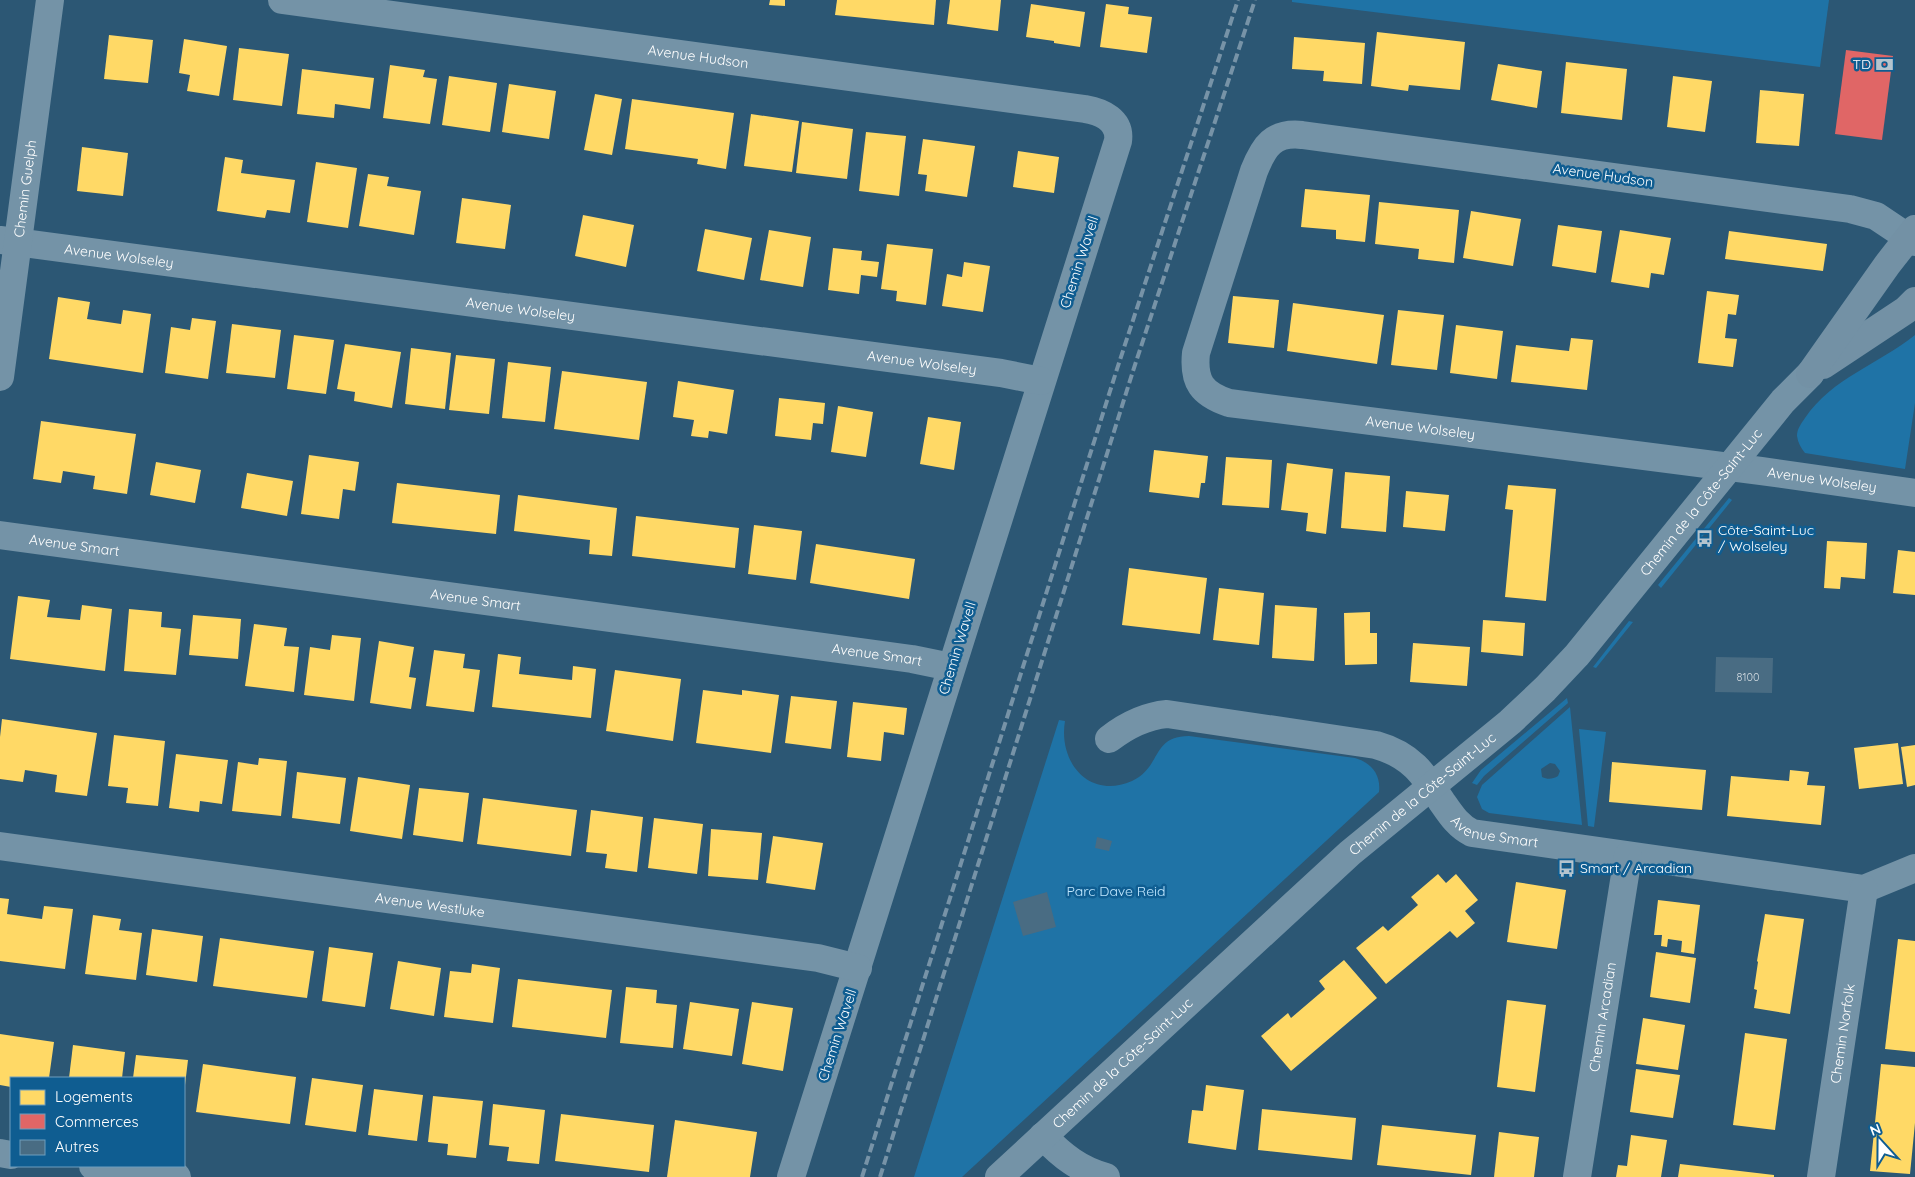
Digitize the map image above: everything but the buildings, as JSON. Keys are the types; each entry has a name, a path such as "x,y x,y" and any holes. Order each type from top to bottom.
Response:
{"main road":[{"name":"Chemin de la Côte-Saint-Luc","path":"1810,374 1913,236"},
{"name":"Chemin de la Côte-Saint-Luc","path":"1810,374 1906,310 1915,301"}],"street":[{"name":"Chemin Guelph","path":"0,377 9,241 50,0"},
{"name":"Avenue Hudson","path":"282,0 1041,102 1095,111 1112,120"},
{"name":"Chemin Wavell","path":"790,1177 858,968 951,667 1118,141 1118,131 1112,120"},
{"name":"Avenue Wolseley","path":"1282,135 1268,144 1259,158 1196,353 1194,365 1197,377 1203,389 1209,395 1229,403 1915,493"},
{"name":"Avenue Hudson","path":"1282,135 1312,136 1850,209 1876,216 1913,236"},
{"name":"Avenue Wolseley","path":"9,241 1001,373 1041,381"},
{"name":"Chemin de la Côte-Saint-Luc","path":"998,1177 1350,852 1510,722 1559,675 1594,635 1783,401 1810,374"},
{"name":"Avenue Smart","path":"0,535 902,657 951,667"},
{"name":"Avenue Smart","path":"1109,739 1119,731 1143,719 1168,714 1376,745 1389,748 1401,754 1417,766 1456,822 1472,833 1864,889"},
{"name":"Avenue Westluke","path":"0,846 818,958 858,968"},
{"name":"Chemin Arcadian","path":"1577,1177 1628,856"},
{"path":"1864,889 1915,868"},
{"name":"Chemin Norfolk","path":"1821,1177 1864,889"},
{"path":"1043,1136 1072,1163 1086,1171 1106,1177"},
{"path":"101,1167 177,1177"}],"green space":[{"path":"1292,0 1829,0 1820,67 1292,2"},
{"path":"1915,335 1915,403 1905,469 1805,453 1798,441 1798,431 1816,404 1842,382"},
{"path":"1729,498 1732,500 1661,588 1658,585"},
{"path":"1629,621 1633,622 1596,668 1593,667"},
{"path":"1567,698 1568,703 1484,776 1477,785 1472,783 1481,770"},
{"path":"1570,707 1582,825 1489,813 1482,809 1477,797 1482,785","holes":["1550,763 1555,764 1560,771 1558,776 1550,779 1542,777 1541,769"]},
{"name":"Parc Dave Reid","path":"1059,720 1065,721 1064,736 1066,750 1072,763 1080,774 1090,781 1102,785 1116,786 1132,781 1142,775 1168,741 1177,737 1189,736 1355,758 1371,766 1377,775 1379,792 962,1177 914,1177"},
{"path":"1579,729 1606,732 1594,827 1588,826"}],"railway":[{"path":"862,1177 1117,369 1238,0"},
{"path":"880,1177 1133,371 1255,0"}],"place":[{"name":"TD","path":"1885,64"},
{"name":"Côte-Saint-Luc / Wolseley","path":"1704,538"},
{"name":"Smart / Arcadian","path":"1566,868"}]}
